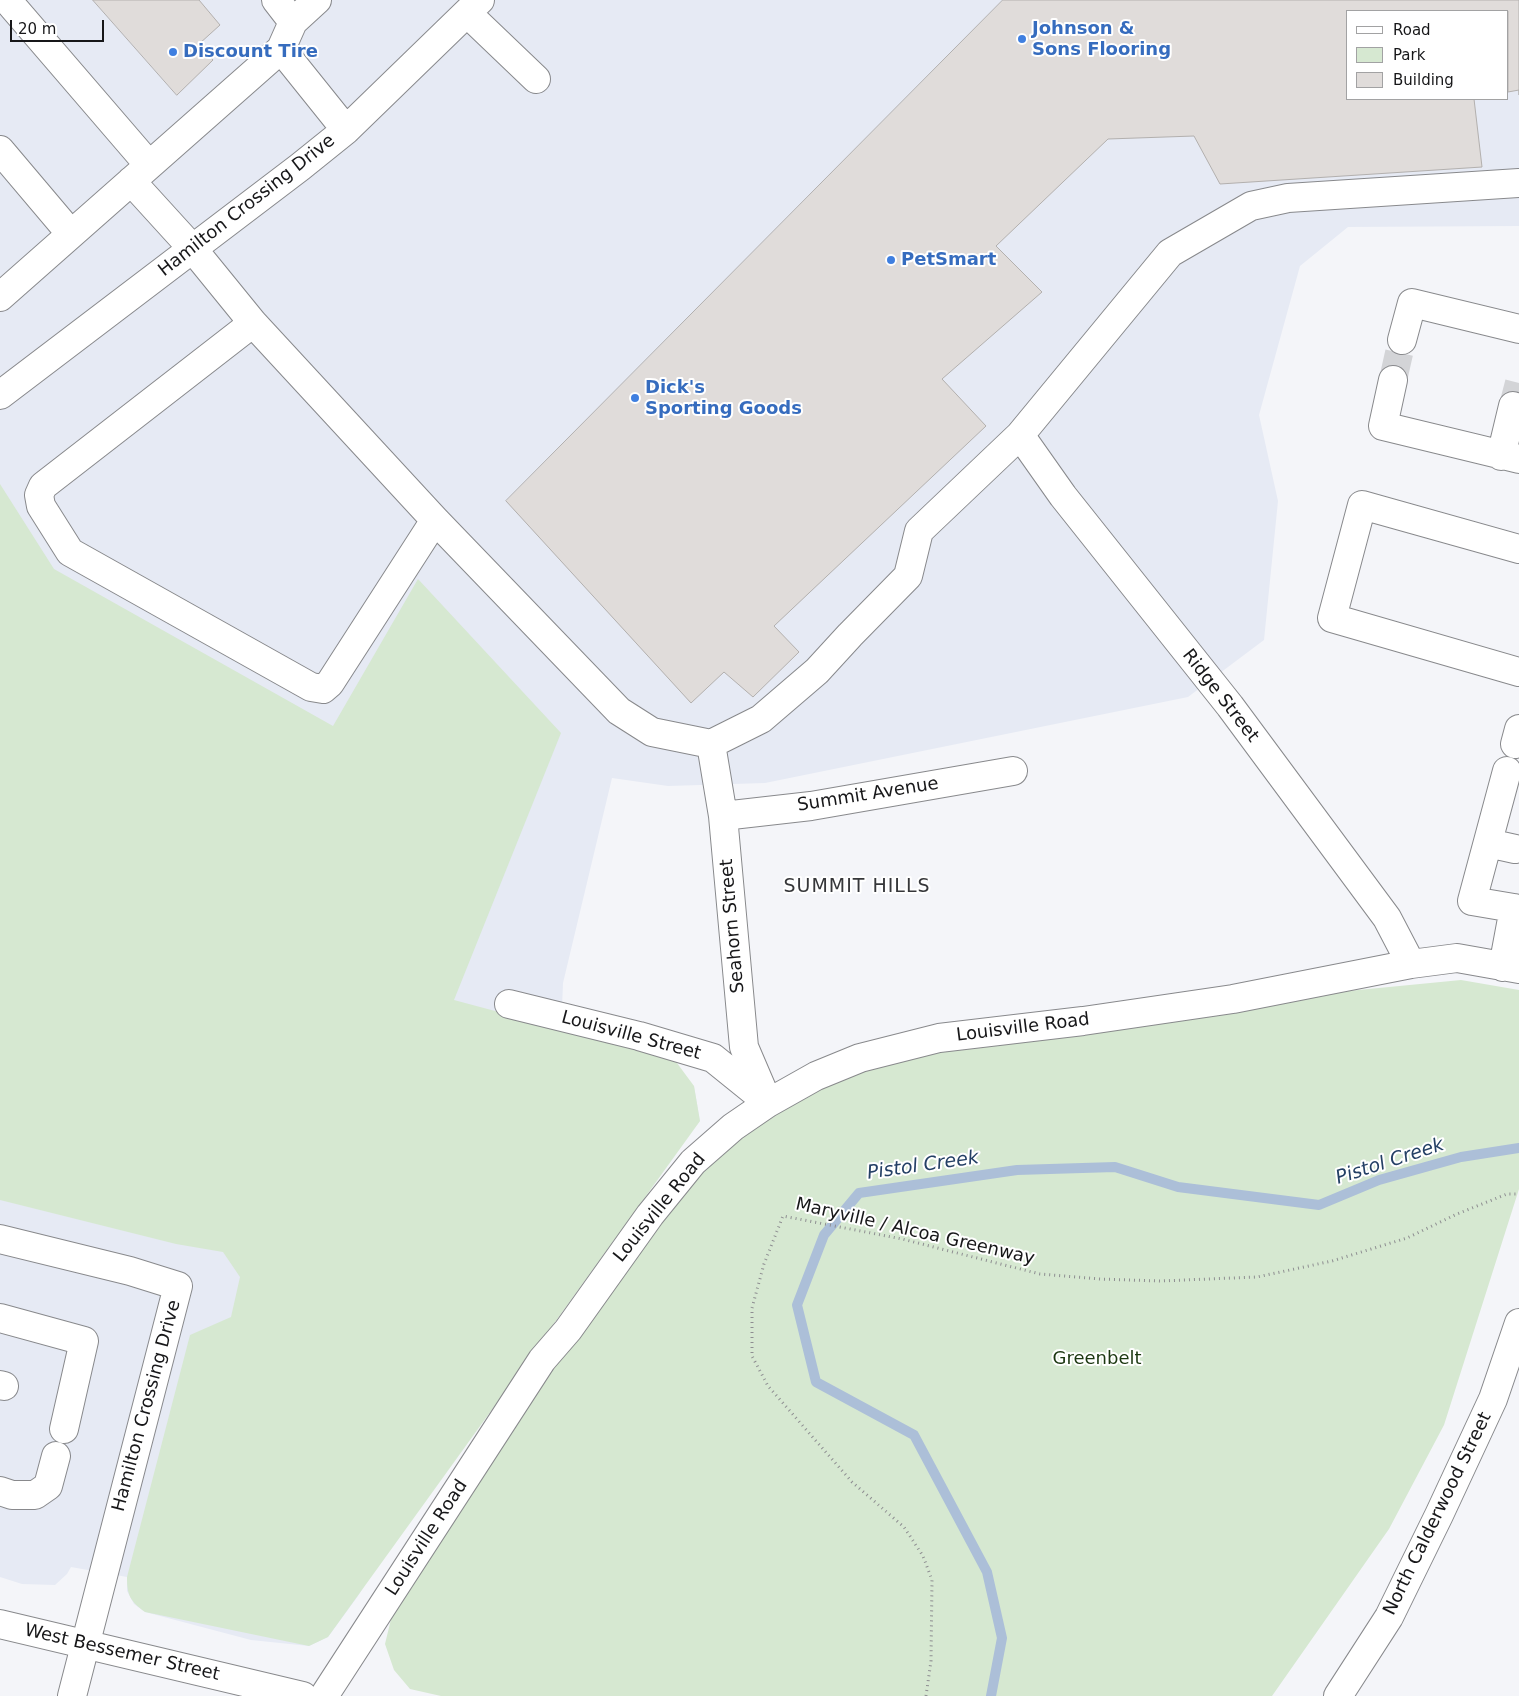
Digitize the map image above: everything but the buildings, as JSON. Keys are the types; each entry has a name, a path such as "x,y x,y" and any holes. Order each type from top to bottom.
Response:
{"street":[{"path":"8,0 140,173 192,248 253,323 435,520 619,711 652,732 711,744 761,719 817,671 908,576 919,531 1020,435 1170,253 1251,206 1288,198 1519,183"},
{"path":"276,0 293,22"},
{"path":"0,297 281,49 293,22 317,0"},
{"path":"473,6 536,79"},
{"name":"Hamilton Crossing Drive","path":"0,395 346,130 473,6"},
{"path":"281,49 346,130"},
{"path":"0,150 71,234"},
{"path":"1402,340 1412,303 1519,329"},
{"path":"253,323 43,486 39,495 41,506 70,552 311,687 323,689 330,683 435,520"},
{"path":"1393,380 1383,426 1510,458 1513,406"},
{"name":"Ridge Street","path":"1020,435 1063,496 1230,706 1381,910 1411,964"},
{"path":"1519,549 1362,505 1332,618 1519,672"},
{"name":"Seahorn Street","path":"711,744 723,816 744,1047 768,1103"},
{"name":"Summit Avenue","path":"723,816 811,806 1013,771"},
{"path":"1509,788 1488,843 1472,901 1516,909 1511,968"},
{"path":"1488,843 1515,849"},
{"name":"Louisville Road","path":"324,1696 542,1360 568,1330 650,1215 694,1162 733,1127 768,1103 816,1076 860,1058 938,1038 1083,1022 1224,1000 1411,964 1457,958 1511,968"},
{"name":"Louisville Street","path":"509,1004 639,1036 713,1058 768,1103"},
{"name":"Hamilton Crossing Drive","path":"0,1238 130,1271 178,1286 86,1646"},
{"path":"0,1318 84,1341 64,1429"},
{"name":"North Calderwood Street","path":"1338,1696 1389,1617 1440,1515 1493,1399 1519,1323"},
{"path":"0,1492 12,1495 35,1495 48,1486 56,1456"},
{"name":"West Bessemer Street","path":"0,1624 86,1646 303,1696"},
{"path":"72,1696 86,1646"}],"path":[{"name":"Maryville / Alcoa Greenway","path":"926,1696 931,1661 932,1580 923,1556 904,1527 852,1482 768,1386 752,1356 752,1308 764,1264 783,1216 902,1240 1040,1274 1160,1281 1257,1277 1332,1261 1407,1238 1457,1214 1507,1194 1519,1194"}],"shaded area":[{"path":"0,0 1519,0 1519,226 1348,227 1300,266 1259,415 1278,501 1264,640 1188,697 765,783 668,786 612,778 563,983 561,1033 694,1086 700,1121 658,1175 511,1350 358,1596 328,1637 309,1646 251,1640 145,1612 134,1604 127,1591 127,1577 71,1567 67,1574 55,1585 22,1584 0,1577"}],"green space":[{"path":"0,484 54,569 333,726 418,579 561,733 454,1000 674,1059 694,1086 700,1121 328,1637 309,1646 145,1612 130,1597 128,1589 127,1577 190,1335 231,1317 240,1277 223,1252 176,1244 0,1200"},
{"name":"Greenbelt","path":"1461,980 1519,990 1519,1189 1444,1425 1389,1529 1272,1696 441,1696 410,1689 394,1670 385,1644 392,1615 568,1330 707,1150 796,1087 905,1047 1173,1008"}],"waterway":[{"name":"Pistol Creek","path":"991,1696 1002,1638 987,1572 914,1435 816,1382 797,1305 824,1235 859,1193 1017,1170 1115,1167 1178,1187 1319,1205 1379,1180 1461,1157 1519,1148"}],"tunnel":[{"path":"1393,380 1402,340"},
{"path":"1513,406 1519,383"}],"place":[{"name":"Johnson & Sons Flooring","path":"1022,39"},
{"name":"Discount Tire","path":"173,52"},
{"name":"PetSmart","path":"891,260"},
{"name":"Dick's Sporting Goods","path":"635,398"}],"district":[{"name":"SUMMIT HILLS","path":"857,887"}]}
